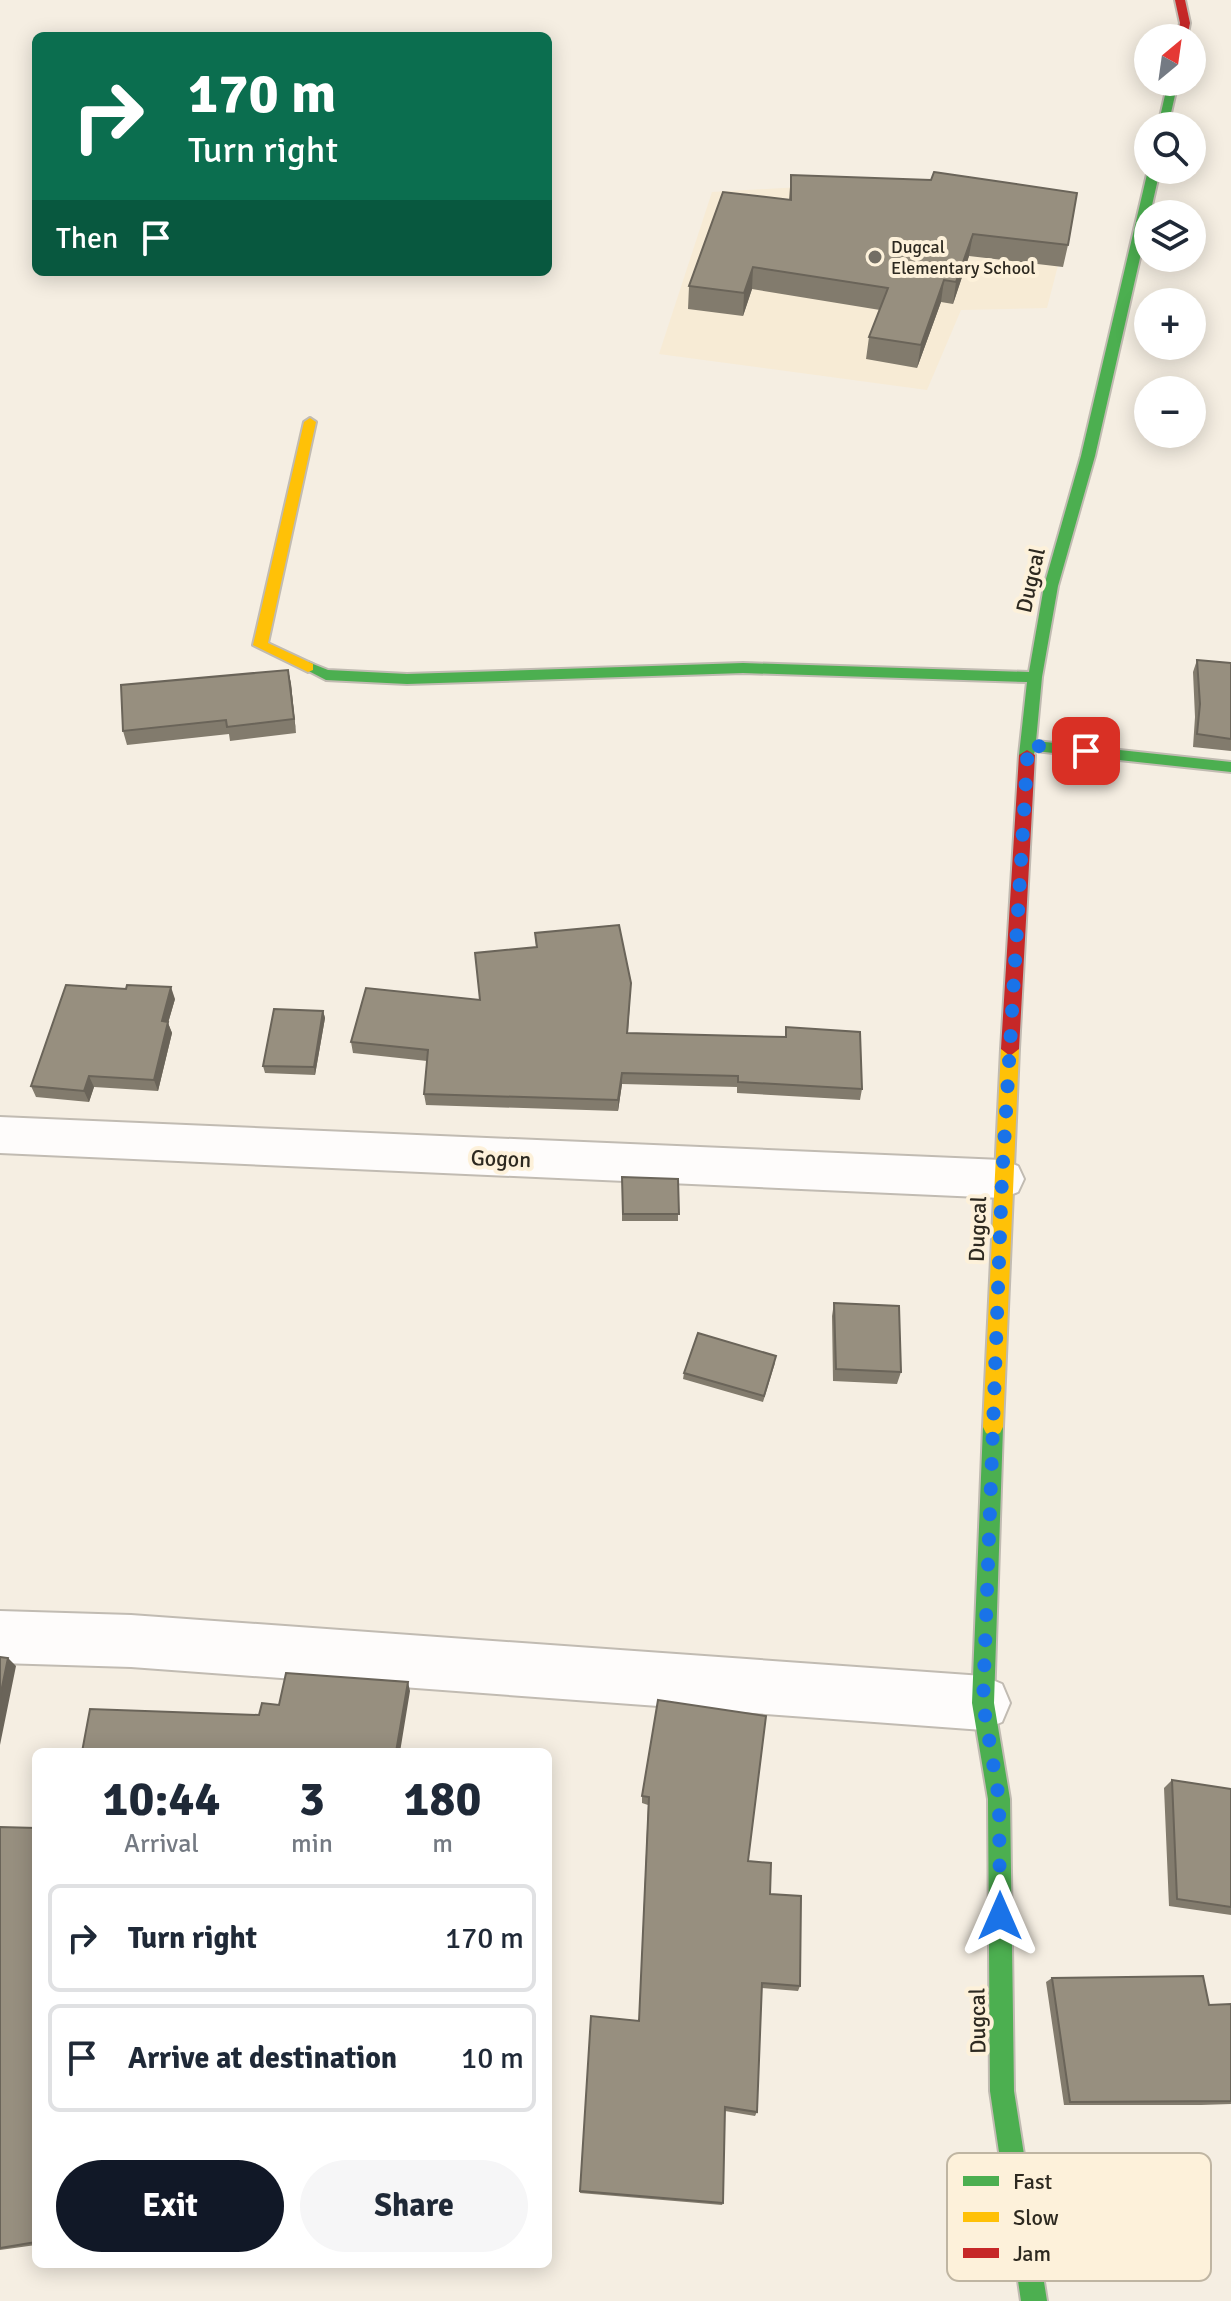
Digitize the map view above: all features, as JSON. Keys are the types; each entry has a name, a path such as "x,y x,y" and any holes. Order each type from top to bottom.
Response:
{"street":[{"path":"1180,0 1185,24"},
{"name":"Dugcal","path":"1011,2153 1002,2091 999,1799 983,1703 1002,1179 1028,745 1035,677 1051,586 1088,456 1151,184"},
{"path":"310,422 260,645 326,675 407,679 743,668 1035,677"},
{"path":"1028,745 1231,767"},
{"name":"Gogon","path":"0,1135 1002,1179"},
{"path":"0,1637 131,1641 983,1703"},
{"name":"Dugcal","path":"1031,2281 1034,2301"}],"shaded area":[{"name":"Dugcal Elementary School","path":"869,183 1073,207 1047,308 961,310 927,390 659,354 712,192"}],"building":[{"path":"934,172 1077,193 1068,245 973,234 956,282 944,280 921,345 869,337 888,288 753,267 744,293 689,286 723,192 791,200 791,175 931,180"},
{"path":"1197,660 1231,663 1231,739 1197,734 1200,704"},
{"path":"288,670 294,719 227,727 226,720 123,731 121,685"},
{"path":"619,925 631,983 627,1033 786,1037 786,1027 860,1032 862,1089 738,1082 738,1076 622,1073 618,1100 424,1094 428,1050 351,1042 366,988 480,1000 475,953 537,947 535,933"},
{"path":"66,985 126,989 127,985 171,987 162,1021 168,1022 154,1080 89,1076 84,1091 31,1086"},
{"path":"274,1009 323,1011 314,1067 263,1066"},
{"path":"622,1177 678,1179 679,1214 623,1214"},
{"path":"834,1303 899,1306 901,1372 836,1369"},
{"path":"698,1333 776,1356 764,1396 684,1373"},
{"path":"0,1657 8,1658 0,1697"},
{"path":"286,1673 408,1682 397,1748 83,1748 90,1709 259,1715 262,1703 279,1705"},
{"path":"658,1700 766,1716 748,1861 771,1863 770,1894 801,1896 800,1986 762,1983 757,2112 725,2107 723,2203 580,2191 591,2016 639,2021 649,1797 642,1796"},
{"path":"1172,1780 1231,1789 1231,1907 1177,1899"},
{"path":"0,1827 32,1828 32,2243 0,2248"},
{"path":"1203,1976 1209,2005 1231,2004 1231,2101 1070,2102 1052,1978"}],"traffic: fast":[{"path":"1166,112 1170,96"},
{"path":"1027,755 1035,677 1051,586 1088,456 1151,184"},
{"path":"308,667 326,675 407,679 743,668 1035,677"},
{"path":"1028,745 1231,767"},
{"path":"993,1427 983,1703 999,1799 1002,2091 1011,2153"},
{"path":"1031,2281 1034,2301"}],"traffic: slow":[{"path":"308,667 260,645 310,422"},
{"path":"993,1427 1010,1049"}],"traffic: jam":[{"path":"1180,0 1185,24"},
{"path":"1010,1049 1027,755"}],"place":[{"name":"Dugcal Elementary School","path":"875,257"}],"route":[{"path":"1000,1916 999,1799 983,1703 1002,1179 1028,745 1086,751"}]}
